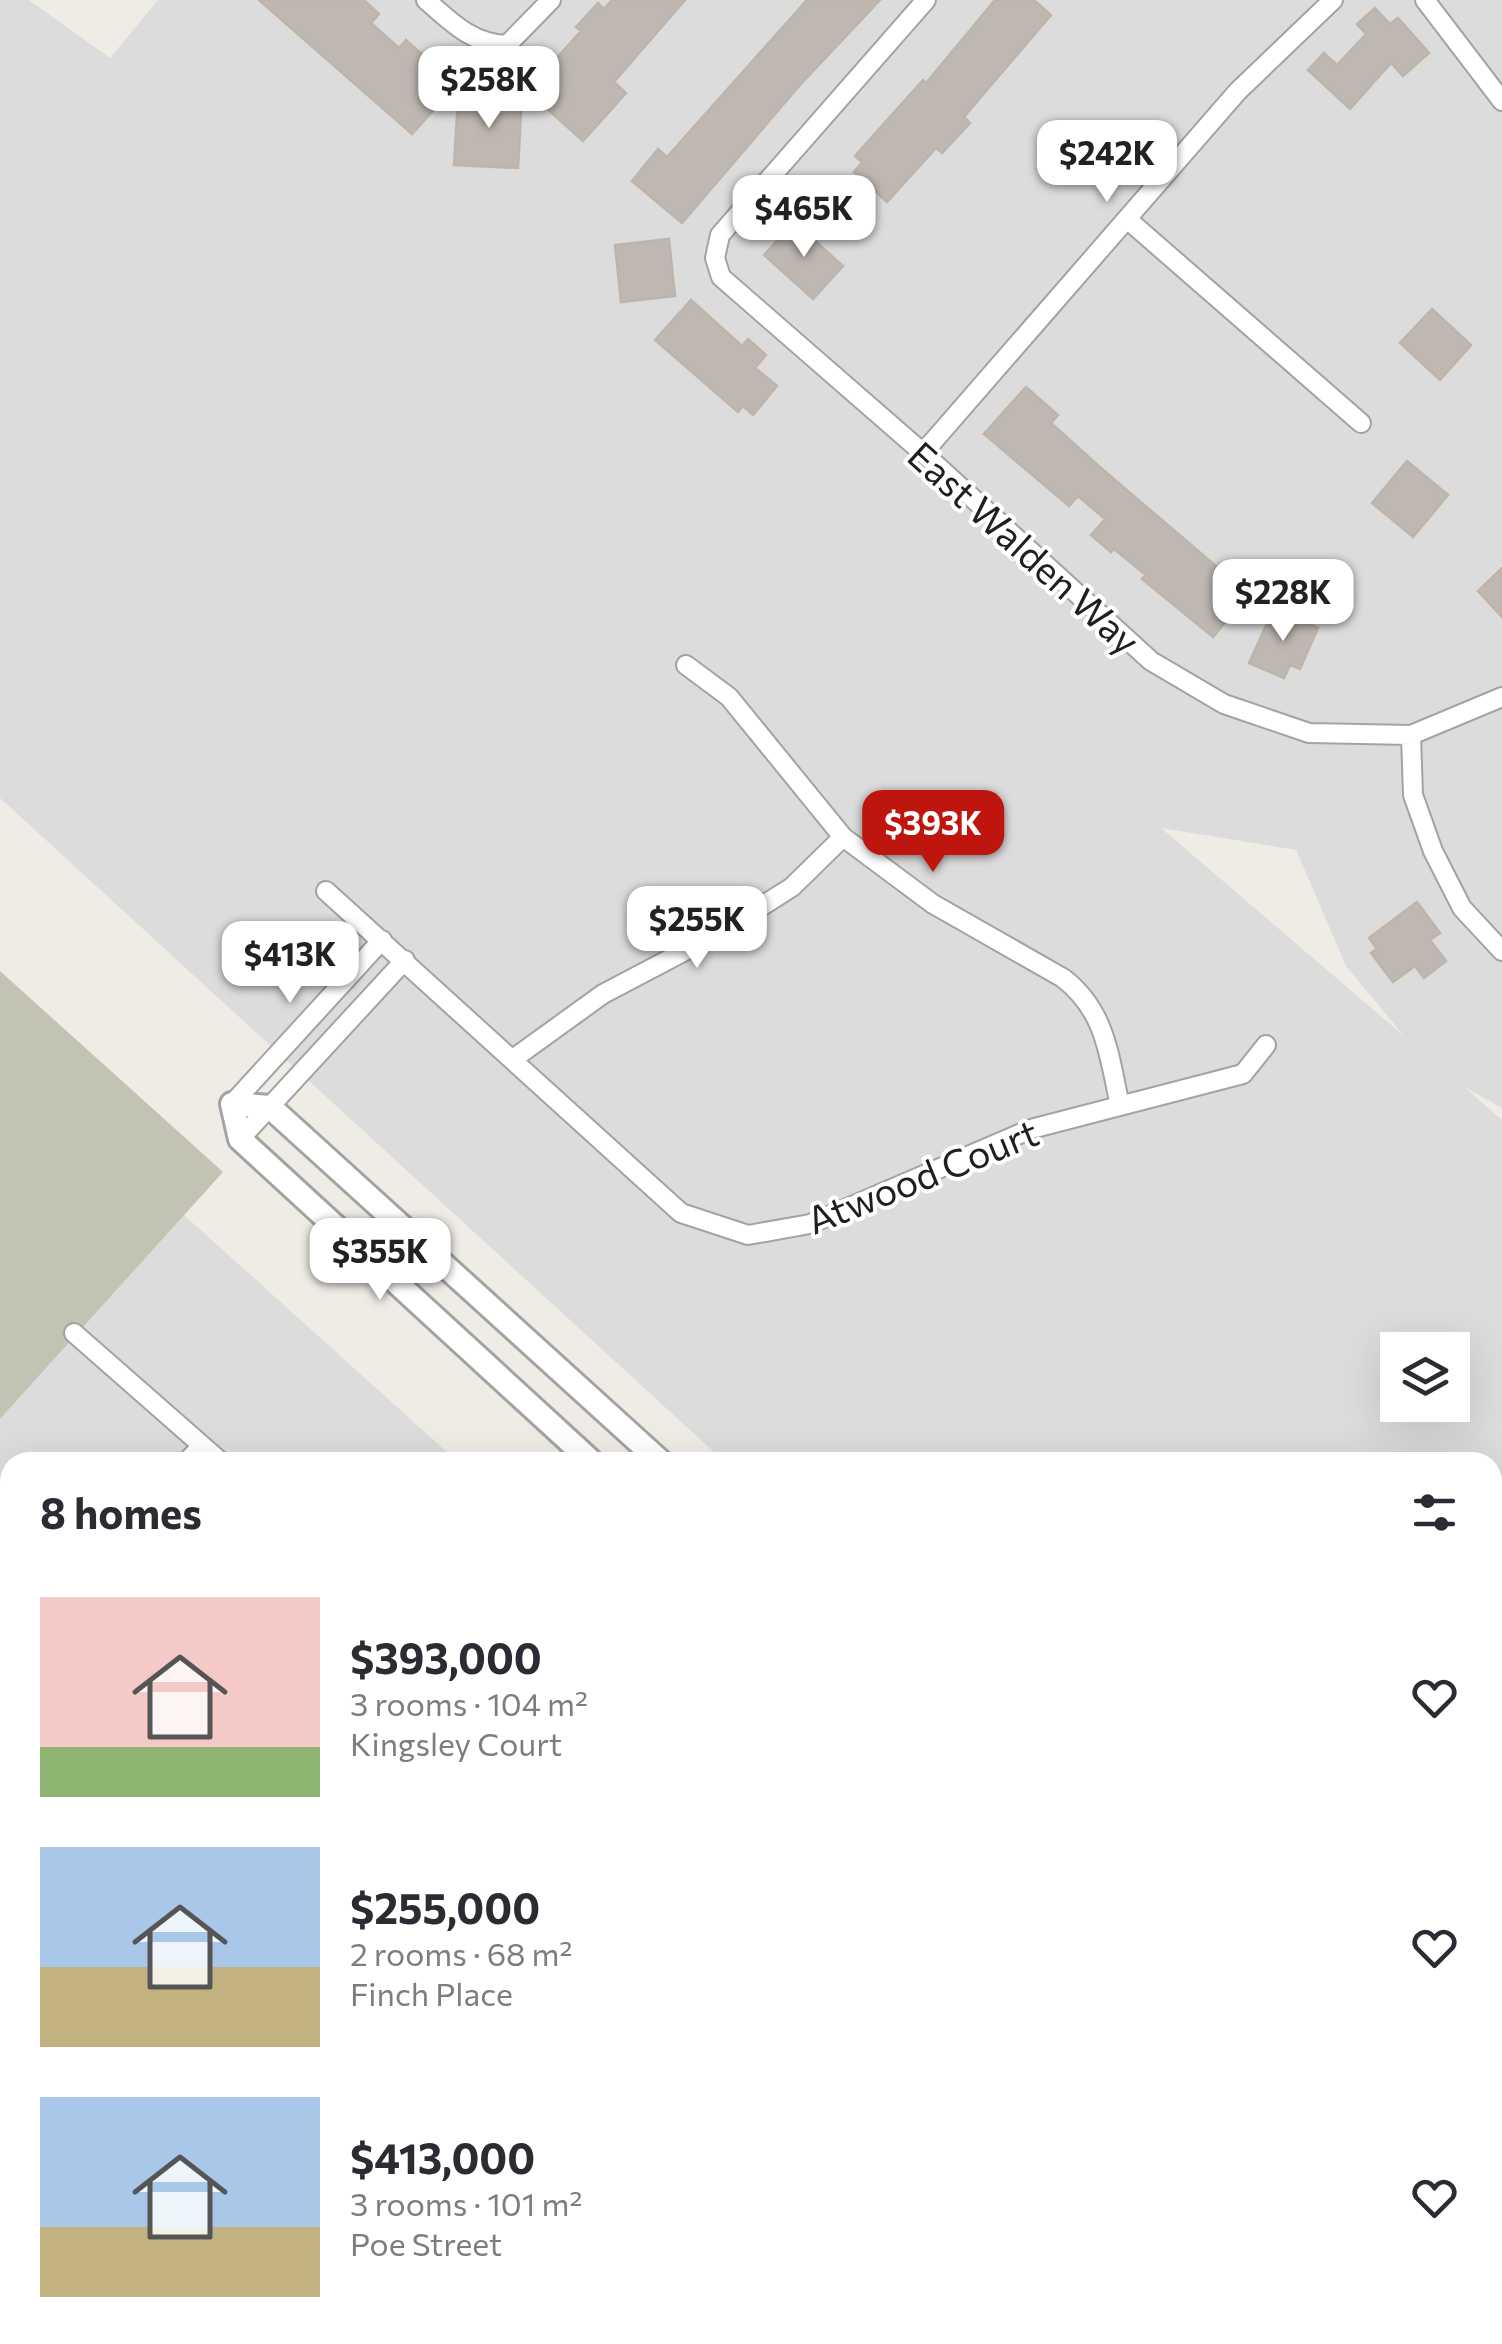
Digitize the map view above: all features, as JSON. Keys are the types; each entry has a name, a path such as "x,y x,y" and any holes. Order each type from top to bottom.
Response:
{"street":[{"path":"426,0 460,29 486,44 507,45 550,0"},
{"name":"East Walden Way","path":"926,0 720,235 715,258 721,277 1151,661 1224,704 1308,733 1411,734 1502,697"},
{"path":"923,454 1238,91 1334,0"},
{"path":"1425,0 1502,102"},
{"path":"1127,219 1361,423"},
{"path":"686,666 729,697 843,838 932,904 1063,978 1082,993 1102,1029 1120,1106"},
{"path":"1411,734 1413,795 1433,851 1462,908 1502,951"},
{"path":"513,1059 603,994 721,932 792,887 843,838"},
{"name":"Atwood Court","path":"326,891 681,1212 748,1235 810,1224 1031,1128 1243,1074 1266,1046"},
{"path":"232,1104 382,940"},
{"path":"240,1139 405,960"},
{"path":"232,1104 270,1107 650,1452"},
{"path":"232,1104 240,1139 581,1452"},
{"path":"74,1332 209,1452"},
{"path":"196,1452 202,1446"}],"shaded area":[{"path":"0,0 29,0 110,58 158,0 1502,0 1502,1108 1463,1086 1502,1120 1502,1452 714,1452 0,798","holes":["1161,828 1296,850 1346,966 1404,1036"]},
{"path":"0,971 223,1172 0,1419"},
{"path":"184,1215 447,1452 0,1452 0,1419"}],"building":[{"path":"259,0 364,0 379,14 371,23 399,48 406,40 433,64 428,70 451,91 412,134"},
{"path":"612,0 685,0 614,82 626,93 583,141 537,100 556,78 547,69 581,31 576,27 598,3 604,9"},
{"path":"807,0 880,0 800,85 682,223 632,181 658,149 667,157"},
{"path":"995,0 1034,0 1051,15 964,117 970,123 942,153 936,148 887,202 854,172 862,162 855,156 923,80 926,83"},
{"path":"1375,8 1390,24 1398,18 1429,53 1403,76 1391,63 1350,109 1308,70 1324,53 1337,65 1366,34 1357,24"},
{"path":"481,93 522,95 518,168 454,165 458,98 481,99"},
{"path":"794,222 843,266 813,299 764,255"},
{"path":"669,239 675,296 621,302 615,245"},
{"path":"691,300 742,346 748,339 766,355 755,368 777,386 753,415 743,406 738,412 655,340"},
{"path":"1432,309 1471,345 1440,380 1400,343"},
{"path":"1026,387 1058,415 1051,423 1101,468 1217,567 1221,563 1253,589 1213,637 1142,579 1146,575 1091,535 1105,519 1078,496 1069,506 984,434"},
{"path":"1407,461 1448,495 1413,537 1372,503"},
{"path":"1502,568 1502,617 1478,591"},
{"path":"1274,608 1318,628 1300,669 1290,665 1284,678 1249,663"},
{"path":"1417,902 1440,933 1430,940 1446,961 1424,978 1415,966 1393,982 1371,953 1377,949 1369,938"}]}
